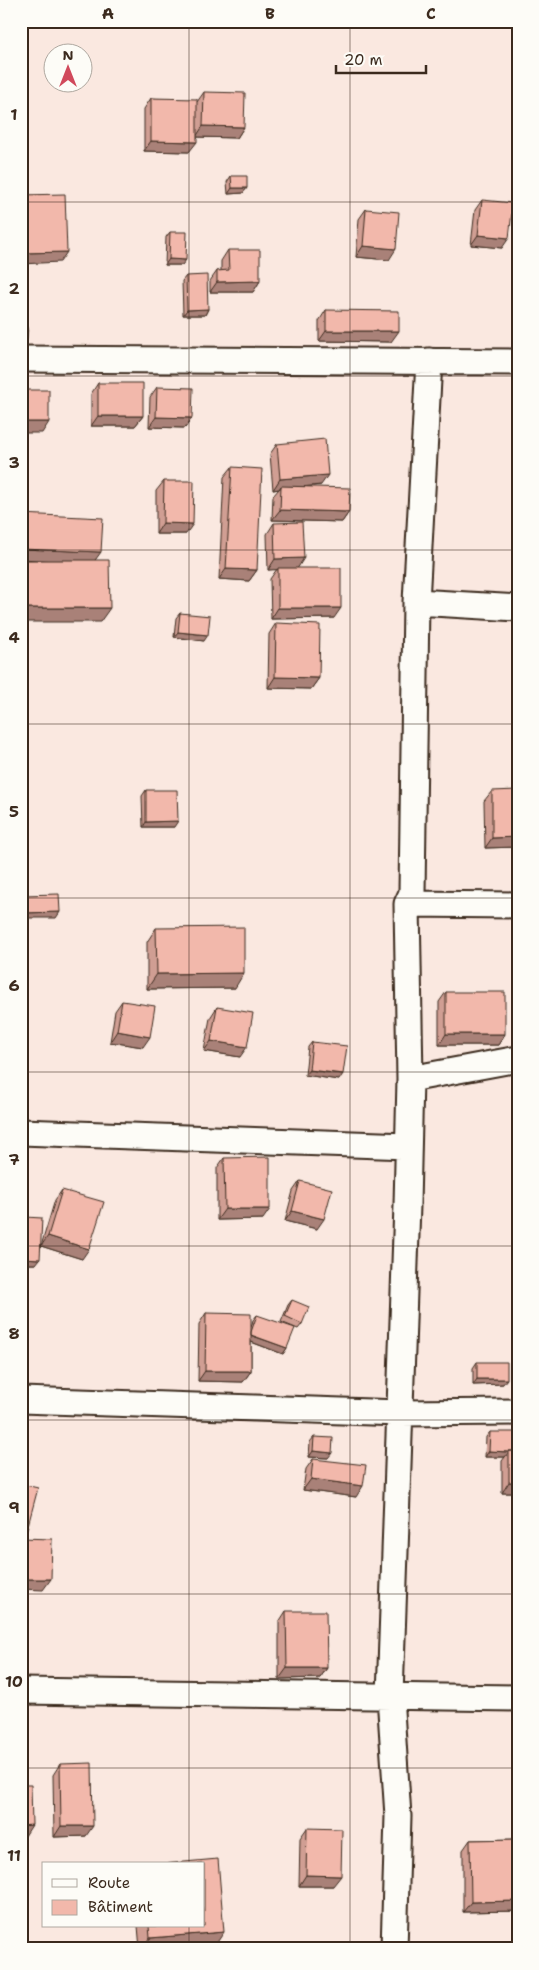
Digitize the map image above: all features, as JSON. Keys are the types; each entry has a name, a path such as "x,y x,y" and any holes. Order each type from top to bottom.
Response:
{"street":[{"path":"21,359 518,362"},
{"path":"394,1949 398,1816 390,1696 410,1079 407,904 412,893 416,602 429,361"},
{"path":"416,602 518,608"},
{"path":"407,904 518,905"},
{"path":"410,1079 518,1059"},
{"path":"21,1132 408,1146"},
{"path":"21,1400 400,1413 518,1412"},
{"path":"21,1691 518,1698"}],"building":[{"path":"204,92 245,93 244,127 203,126"},
{"path":"151,98 197,99 197,142 151,141"},
{"path":"231,176 247,176 247,188 232,188"},
{"path":"65,194 67,252 21,253 21,195"},
{"path":"482,200 513,203 509,238 478,235"},
{"path":"366,209 399,212 396,249 363,246"},
{"path":"170,232 187,232 186,260 169,259"},
{"path":"228,250 260,250 260,281 217,282 217,271 229,270"},
{"path":"207,275 208,309 187,310 186,276"},
{"path":"326,310 399,311 399,331 326,331"},
{"path":"21,326 28,327 26,348 21,348"},
{"path":"98,383 143,383 143,416 98,416"},
{"path":"157,387 193,388 192,418 156,417"},
{"path":"21,390 49,390 49,422 21,422"},
{"path":"325,439 328,475 280,479 277,444"},
{"path":"232,467 262,469 257,570 226,569"},
{"path":"164,481 194,481 193,524 163,523"},
{"path":"281,486 350,488 349,512 280,510"},
{"path":"21,514 103,518 101,552 21,549"},
{"path":"302,522 304,558 275,559 274,523"},
{"path":"21,560 109,560 110,608 21,608"},
{"path":"278,568 341,568 341,608 278,608"},
{"path":"180,613 210,616 208,635 178,632"},
{"path":"276,623 320,625 319,678 275,677"},
{"path":"146,790 177,790 178,821 146,822"},
{"path":"518,790 518,837 492,838 492,791"},
{"path":"59,894 60,912 21,913 21,895"},
{"path":"244,927 244,973 157,974 156,928"},
{"path":"446,992 505,992 505,1034 446,1034"},
{"path":"122,1001 155,1006 150,1037 117,1031"},
{"path":"217,1007 253,1013 247,1047 211,1041"},
{"path":"312,1042 347,1046 343,1074 309,1070"},
{"path":"270,1157 270,1209 225,1209 224,1158"},
{"path":"300,1181 332,1189 324,1219 292,1211"},
{"path":"62,1190 104,1202 89,1249 48,1236"},
{"path":"25,1217 42,1218 40,1259 23,1258"},
{"path":"292,1300 309,1307 302,1324 285,1316"},
{"path":"206,1313 251,1314 251,1371 205,1371"},
{"path":"257,1315 295,1328 287,1348 251,1335"},
{"path":"477,1362 507,1362 507,1379 477,1379"},
{"path":"490,1432 516,1432 516,1451 489,1451"},
{"path":"314,1437 333,1438 332,1453 313,1451"},
{"path":"509,1451 518,1451 518,1482 509,1482"},
{"path":"313,1459 366,1465 363,1486 311,1479"},
{"path":"21,1484 38,1488 26,1533 21,1532"},
{"path":"21,1538 52,1539 51,1579 21,1579"},
{"path":"286,1611 326,1611 327,1668 287,1668"},
{"path":"92,1763 93,1826 61,1826 60,1764"},
{"path":"21,1785 31,1785 32,1825 21,1826"},
{"path":"307,1828 342,1829 341,1876 306,1875"},
{"path":"518,1839 518,1901 471,1902 470,1840"},
{"path":"218,1859 224,1932 150,1938 149,1928 205,1928 205,1862 184,1862"}]}
